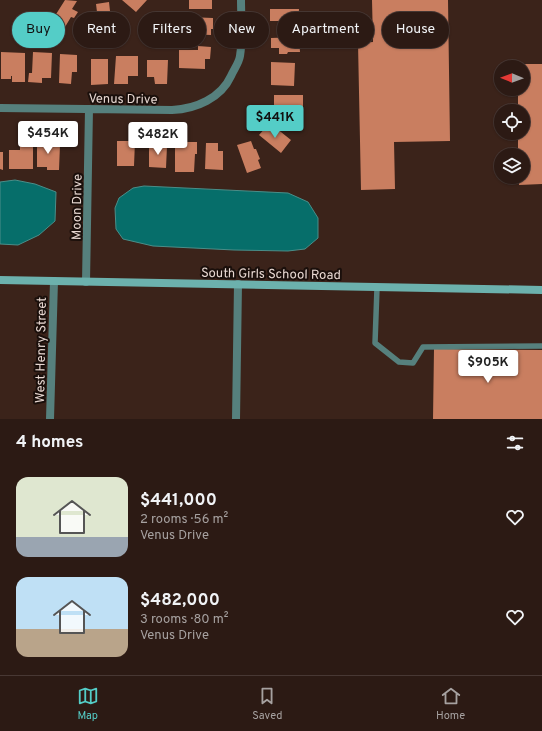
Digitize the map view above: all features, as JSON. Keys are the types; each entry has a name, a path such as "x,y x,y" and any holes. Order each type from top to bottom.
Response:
{"main road":[{"name":"South Girls School Road","path":"0,280 542,290"}],"street":[{"name":"Venus Drive","path":"0,108 172,110 190,108 200,104 213,97 223,88 238,63 241,49 241,0"},
{"name":"Moon Drive","path":"86,282 89,109"},
{"name":"West Henry Street","path":"50,419 54,281"},
{"path":"236,419 238,284"}],"lane":[{"path":"377,288 375,343 399,362 413,363 423,347 542,346"}],"water":[{"path":"15,180 35,184 56,192 55,221 39,235 18,245 0,244 0,182"},
{"path":"144,186 288,193 308,202 318,218 318,238 305,249 288,251 153,246 123,239 116,229 115,208 119,198 133,188"}],"building":[{"path":"65,0 77,1 72,9 78,12 73,12 73,18 71,17 65,27 65,12 57,12"},
{"path":"122,0 147,0 136,12"},
{"path":"189,0 212,0 212,9 189,9"},
{"path":"372,0 448,0 448,12 382,12 382,48 449,48 450,141 394,142 395,189 361,190 358,48 374,48 374,12 372,12"},
{"path":"109,2 110,12 97,12 96,4"},
{"path":"270,9 299,9 299,12 277,12 277,21 270,21"},
{"path":"206,18 213,18 213,29 211,29 211,35 206,35"},
{"path":"271,38 277,38 277,48 271,48"},
{"path":"211,47 210,59 205,59 205,69 179,68 179,50 198,50 198,48"},
{"path":"279,48 300,48 300,52 279,54"},
{"path":"1,52 25,53 25,82 12,82 12,76 11,79 1,79"},
{"path":"33,52 52,53 51,78 42,78 42,83 28,82 29,73 32,73"},
{"path":"60,54 77,55 77,72 72,72 71,84 59,83"},
{"path":"116,56 138,56 138,76 128,76 128,84 114,84"},
{"path":"91,59 108,59 108,84 91,85"},
{"path":"147,60 168,60 167,84 155,84 154,77 147,77"},
{"path":"271,62 295,63 294,86 271,85"},
{"path":"530,64 542,64 542,184 519,185 530,184 530,148 518,148 518,140 530,140 530,104 518,104 518,96 530,96"},
{"path":"274,95 303,95 303,110 283,112 283,107 274,106"},
{"path":"267,126 273,131 276,128 291,140 281,153 259,135"},
{"path":"20,140 33,140 33,169 9,169 9,150 20,150"},
{"path":"37,140 49,140 49,145 60,145 59,170 47,170 47,167 37,167"},
{"path":"117,141 135,141 134,166 117,166"},
{"path":"251,141 260,159 258,160 261,168 247,173 237,145"},
{"path":"197,142 194,172 175,172 175,143"},
{"path":"149,143 161,143 161,146 167,146 166,168 149,167"},
{"path":"206,143 218,143 218,151 223,151 223,170 205,169"},
{"path":"0,152 3,152 3,170 0,169"},
{"path":"434,349 542,350 542,419 433,419"}]}
